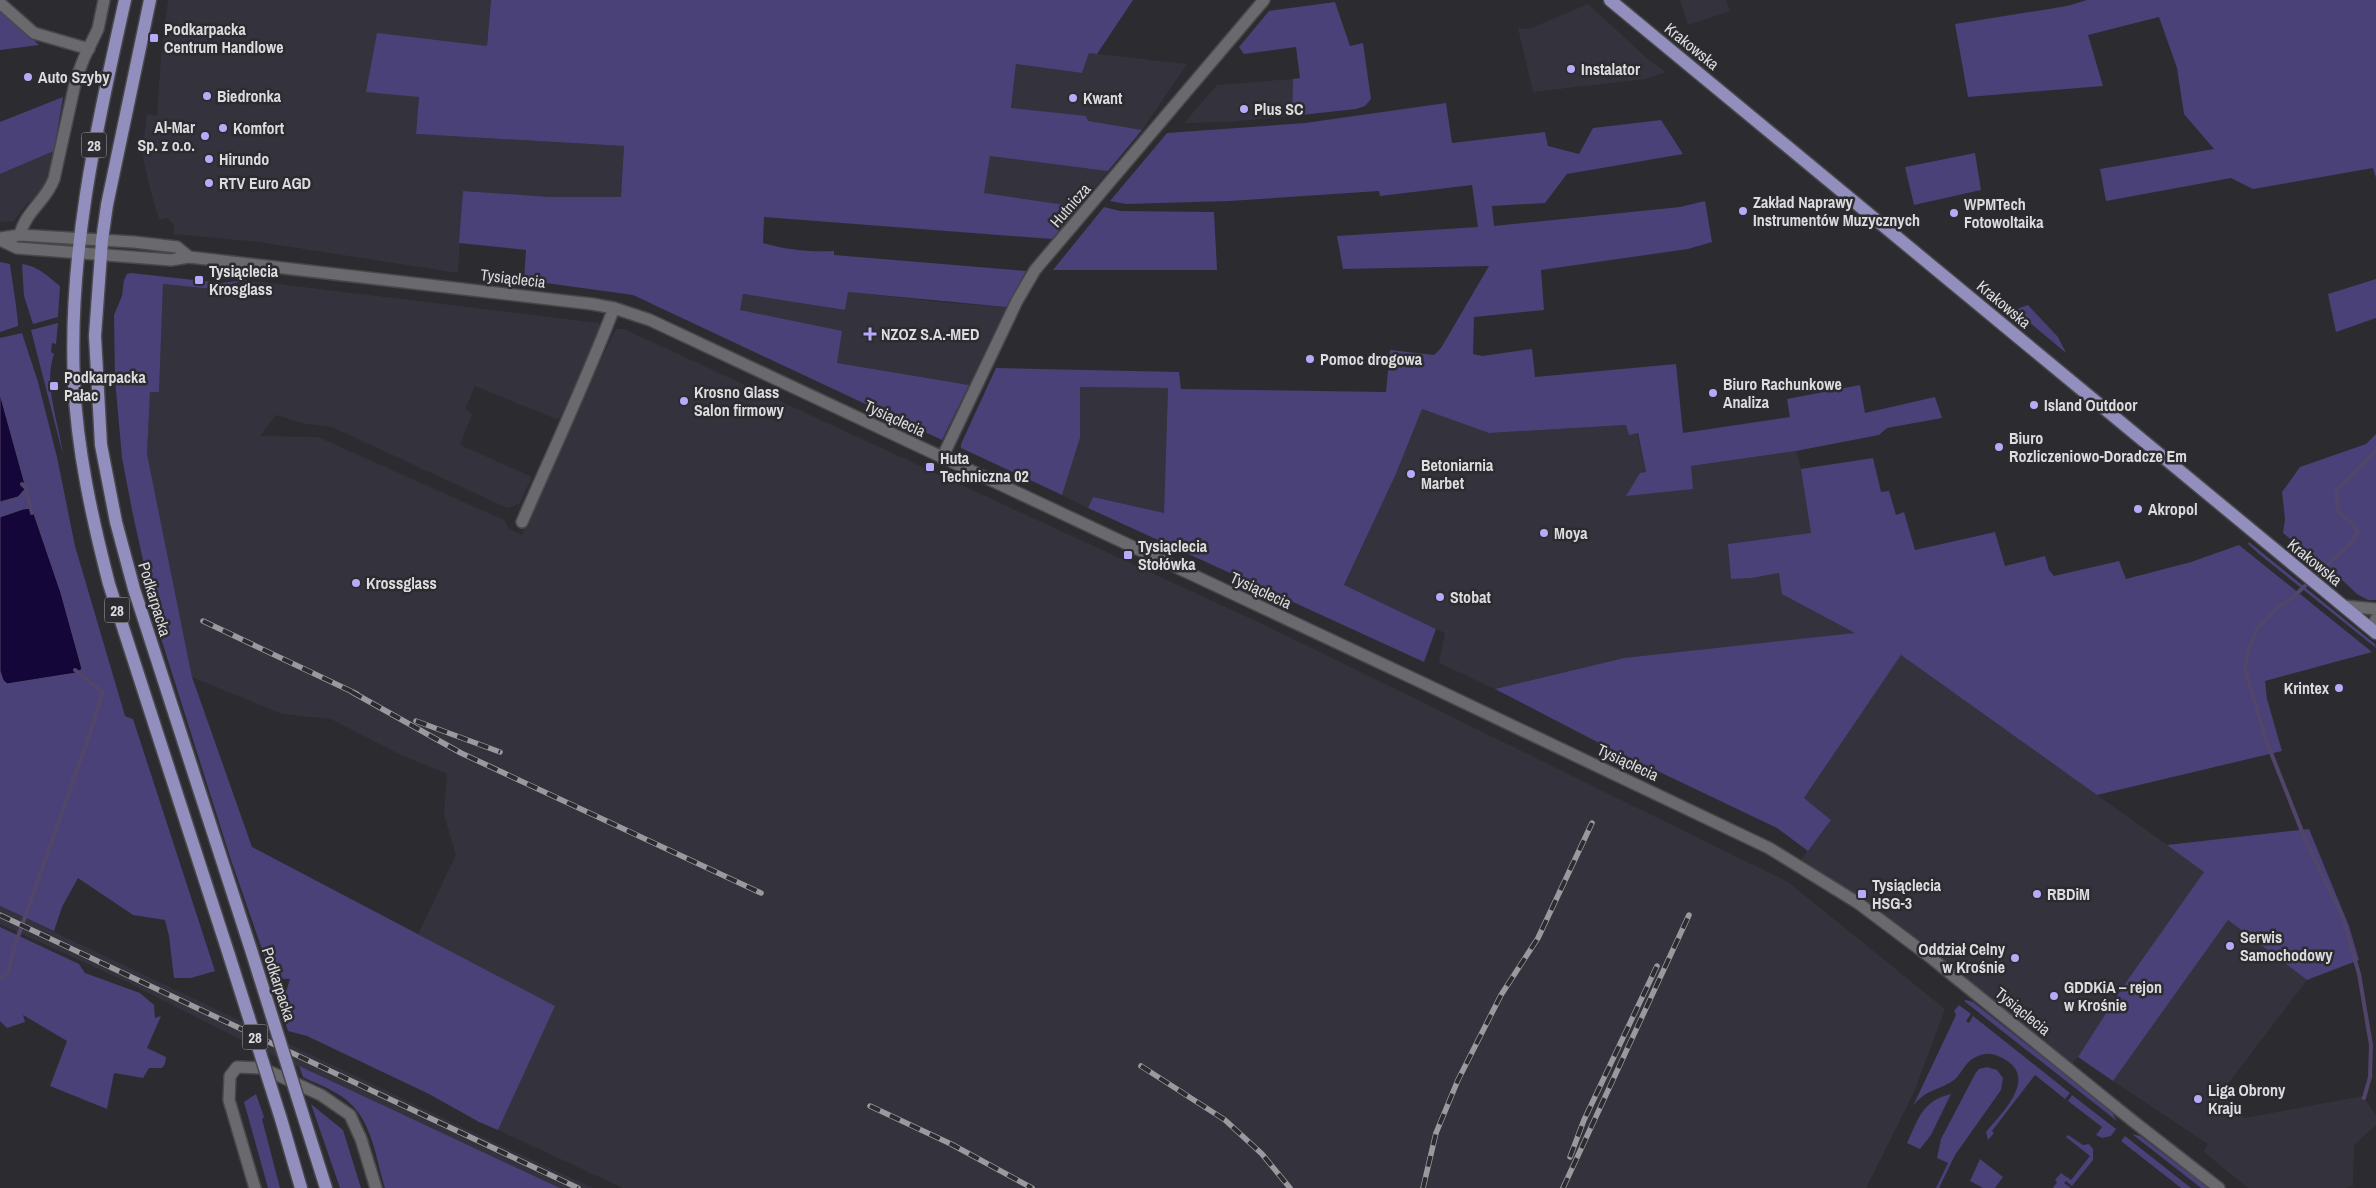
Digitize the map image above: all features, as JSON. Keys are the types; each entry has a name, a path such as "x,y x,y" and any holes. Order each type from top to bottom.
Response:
{"main road":[{"name":"28","path":"125,0 94,144 77,252 74,384 93,521 108,584 192,834 301,1188"},
{"name":"Podkarpacka","path":"150,0 107,205 100,254 95,336 96,386 101,444 109,492 144,623 252,953 326,1188"},
{"name":"Krakowska","path":"1610,0 2305,575 2344,606 2375,627"}],"street":[{"path":"20,235 27,216 49,192 54,179 76,79 98,29 104,0"},
{"name":"Hutnicza","path":"942,458 1017,301 1035,270 1264,0"},
{"path":"0,3 34,33 88,49"},
{"name":"Tysiąclecia","path":"0,239 20,235 177,247 189,257"},
{"name":"Tysiąclecia","path":"0,239 17,248 171,260 189,257 552,299 614,308 650,320 1769,848 1858,903 1930,957 2133,1121 2220,1188"},
{"path":"522,522 561,432 574,407 614,308"},
{"path":"2344,606 2376,609"},
{"path":"255,1188 228,1100 230,1076 237,1067 262,1068 321,1095 350,1115 361,1139 376,1188"}],"shaded area":[{"path":"168,0 491,0 487,46 419,97 416,134 624,146 621,197 550,197 463,191 458,273 259,242 174,234 174,225 167,218 159,220 142,152 147,114 157,116 161,57"},
{"path":"491,0 1133,0 1097,54 1089,53 1082,73 1016,64 1011,108 1086,116 1088,121 1142,130 1108,171 990,156 984,193 1079,207 1052,239 764,217 763,243 789,249 834,251 834,255 1026,271 1006,307 848,292 845,310 743,294 740,310 842,331 837,363 969,385 942,440 633,295 524,280 526,250 459,243 463,191 550,197 621,197 624,146 416,134 419,97 366,92 377,33 487,46"},
{"path":"1680,0 1726,0 1730,11 1688,25"},
{"path":"2087,0 2376,0 2376,178 2373,168 2253,189 2231,178 2106,201 2100,169 2214,149 2184,114 2177,68 2159,17 2088,35 2103,86 1968,97 1955,24 2067,6"},
{"path":"1335,2 1350,46 1363,43 1371,99 1365,106 1356,109 1292,116 1293,79 1300,78 1296,47 1244,54 1239,47 1269,11"},
{"path":"1588,4 1650,61 1666,72 1645,79 1533,92 1518,28 1529,29"},
{"path":"0,7 39,45 0,50"},
{"path":"1089,53 1187,64 1142,130 1011,109 1016,64 1082,73"},
{"path":"1293,79 1292,116 1229,122 1184,123 1217,85"},
{"path":"63,97 54,151 0,174 0,122"},
{"path":"1446,103 1452,143 1545,132 1548,146 1579,154 1593,128 1661,120 1683,154 1567,174 1545,203 1492,206 1494,226 1680,207 1705,201 1712,242 1688,249 1541,270 1544,310 1474,317 1473,354 1482,356 1532,349 1535,377 1676,364 1683,433 1790,417 1787,399 1860,385 1865,413 1935,397 1942,418 1887,428 1879,435 1796,451 1691,466 1693,489 1626,496 1640,473 1646,472 1638,433 1629,435 1626,425 1489,433 1422,409 1395,476 1344,585 1436,629 1424,662 1088,508 1093,497 1164,513 1168,388 1080,387 1080,438 1062,495 961,448 961,444 996,368 1179,372 1181,389 1386,392 1390,350 1434,355 1441,348 1489,266 1343,269 1337,236 1478,227 1472,185 1380,196 1379,191 1230,201 1126,204 1110,201 1167,133 1305,123"},
{"path":"54,151 49,180 41,193 24,207 14,221 0,222 0,174"},
{"path":"1975,153 1981,190 1914,205 1905,167"},
{"path":"990,156 1108,171 1079,207 983,193"},
{"path":"1104,207 1120,211 1214,212 1217,270 1053,270"},
{"path":"0,262 10,264 18,326 0,332"},
{"path":"22,264 38,269 60,286 58,317 33,324 24,296"},
{"path":"127,274 194,280 195,284 204,285 205,281 221,283 245,280 213,289 163,284 159,392 150,392 147,454 192,677 252,847 555,1006 498,1130 479,1122 429,1094 307,1036 288,1031 278,999 287,989 290,979 272,978 231,860 159,632 133,515 122,458 115,379 114,315 122,296 124,280"},
{"path":"2376,279 2376,318 2336,332 2328,294"},
{"path":"245,280 599,323 599,333 560,418 556,419 475,386 465,409 472,414 460,445 532,477 519,504 507,508 332,427 301,423 276,415 260,436 318,437 504,520 508,528 522,535 562,440 616,329 624,329 1275,630 1788,882 1945,1009 1914,1092 1866,1188 623,1188 498,1130 554,1006 418,934 456,855 444,815 447,774 401,755 331,719 282,714 192,677 147,454 150,392 159,392 163,284 213,289"},
{"path":"848,292 1006,307 969,385 837,363 739,310 743,294 845,310"},
{"path":"2028,305 2058,337 2066,353 2017,312 2019,308"},
{"path":"58,323 56,344 52,343 51,352 54,354 50,379 63,455 31,330"},
{"path":"22,333 38,382 57,457 75,546 125,716 133,719 215,971 191,978 174,978 165,920 133,915 78,878 62,907 54,931 0,906 0,338"},
{"path":"1080,387 1168,388 1164,514 1093,497 1088,508 1062,495 1080,438"},
{"path":"0,394 26,488 18,497 0,502"},
{"path":"1419,408 1489,433 1626,425 1637,433 1646,473 1693,489 1691,466 1796,451 1803,475 1811,533 1728,544 1752,578 1779,573 1857,633 1624,658 1495,689 1439,663 1445,633 1344,586 1395,476"},
{"path":"2376,434 2376,600 2368,600 2357,594 2283,533 2285,519 2282,492 2300,467 2366,444"},
{"path":"1873,458 1881,492 1889,491 1896,515 1904,512 1915,550 1995,532 2005,566 2045,556 2049,570 2054,576 2119,561 2126,579 2191,562 2239,545 2372,652 2265,681 2267,699 2282,751 2097,795 1901,655 1804,798 1831,820 1808,851 1777,828 1603,745 1495,689 1624,658 1855,633 1782,594 1779,573 1752,578 1731,579 1728,544 1811,533 1801,469"},
{"path":"32,508 61,593 82,669 76,673 7,684 3,680 0,671 0,517"},
{"path":"2249,542 2375,644 2376,648 2259,554 2248,544"},
{"path":"1901,655 2205,872 2122,988 2078,1057 2069,1067 1930,957 1797,865 1831,820 1804,798"},
{"path":"2309,829 2349,926 2359,960 2307,980 2228,920 2113,1081 2078,1057 2122,988 2204,872 2167,845"},
{"path":"0,906 593,1188 560,1188 253,1046 123,980 0,924"},
{"path":"2228,920 2307,980 2221,1093 2241,1109 2238,1112 2245,1118 2363,1096 2376,1116 2376,1125 2354,1145 2353,1186 2345,1188 2248,1188 2204,1152 2208,1144 2113,1081"},
{"path":"0,927 79,964 85,973 140,993 154,1005 155,1018 161,1016 147,1048 166,1057 162,1068 149,1068 143,1078 114,1073 107,1109 50,1086 67,1041 23,1015 25,1022 7,1028 0,1021"},
{"path":"1964,1001 1973,1002 2111,1111 2117,1121"},
{"path":"1959,1005 1971,1014 1966,1021 1969,1023 1973,1016 2070,1093 2065,1099 2035,1075 1992,1131 1994,1133 1988,1140 1986,1132 2014,1096 2018,1086 2018,1076 2014,1067 2004,1059 1988,1054 1973,1059 1955,1079 1927,1094 1913,1106 1956,1015 1954,1011"},
{"path":"299,1066 560,1188 385,1188 371,1137 360,1114 341,1096 303,1077"},
{"path":"1987,1067 1997,1070 2003,1078 2001,1090 1955,1155 1939,1188 1936,1188 1948,1163 1937,1158 1941,1139 1975,1074 1979,1069"},
{"path":"256,1094 264,1117 262,1119 280,1188 268,1188 244,1102"},
{"path":"1951,1094 1931,1135 1920,1149 1907,1143 1927,1106 1941,1097"},
{"path":"2072,1095 2116,1129 2111,1136 2102,1138 2096,1135 2102,1127 2068,1101"},
{"path":"311,1104 343,1130 361,1188 340,1188"},
{"path":"2132,1134 2140,1136 2209,1188 2201,1188"},
{"path":"2068,1135 2083,1145 2089,1144 2093,1149 2093,1160 2072,1186 2066,1181 2064,1183 2071,1188 2053,1188 2057,1182 2055,1180 2061,1173 2071,1180 2090,1156 2066,1137"},
{"path":"2125,1136 2191,1188 2181,1188 2121,1141"},
{"path":"1980,1159 2003,1177 1995,1188 1983,1188 1970,1181"}],"waterway":[{"path":"2364,1098 2370,1077 2371,1045 2359,974 2343,918 2305,839 2266,740 2245,669 2248,651 2257,629 2277,608 2292,598 2350,544 2358,531 2351,522 2338,512 2336,491 2376,451"},
{"path":"22,484 26,488 32,513"},
{"path":"0,979 8,973 15,945 103,692 75,670"}],"railway":[{"path":"203,621 357,694"},
{"path":"352,692 461,753 761,893"},
{"path":"416,721 500,752"},
{"path":"1423,1188 1436,1133 1458,1080 1501,995 1538,938 1592,823"},
{"path":"0,915 578,1188"},
{"path":"1563,1188 1689,915"},
{"path":"1570,1157 1584,1120 1657,966"},
{"path":"1141,1066 1225,1120 1262,1154 1290,1188"},
{"path":"870,1106 951,1144 1032,1188"}],"place":[{"name":"Podkarpacka Centrum Handlowe","path":"154,38"},
{"name":"Instalator","path":"1571,69"},
{"name":"Auto Szyby","path":"28,77"},
{"name":"Biedronka","path":"207,96"},
{"name":"Kwant","path":"1073,98"},
{"name":"Plus SC","path":"1244,109"},
{"name":"Komfort","path":"223,128"},
{"name":"Al-Mar Sp. z o.o.","path":"205,136"},
{"name":"Hirundo","path":"209,159"},
{"name":"RTV Euro AGD","path":"209,183"},
{"name":"Zakład Naprawy Instrumentów Muzycznych","path":"1743,211"},
{"name":"WPMTech Fotowoltaika","path":"1954,213"},
{"name":"Tysiąclecia Krosglass","path":"199,280"},
{"name":"NZOZ S.A.-MED","path":"870,334"},
{"name":"Pomoc drogowa","path":"1310,359"},
{"name":"Podkarpacka Pałac","path":"54,386"},
{"name":"Biuro Rachunkowe Analiza","path":"1713,393"},
{"name":"Krosno Glass Salon firmowy","path":"684,401"},
{"name":"Island Outdoor","path":"2034,405"},
{"name":"Biuro Rozliczeniowo-Doradcze Em","path":"1999,447"},
{"name":"Huta Techniczna 02","path":"930,467"},
{"name":"Betoniarnia Marbet","path":"1411,474"},
{"name":"Akropol","path":"2138,509"},
{"name":"Moya","path":"1544,533"},
{"name":"Tysiąclecia Stołówka","path":"1128,555"},
{"name":"Krossglass","path":"356,583"},
{"name":"Stobat","path":"1440,597"},
{"name":"Krintex","path":"2339,688"},
{"name":"Tysiąclecia HSG-3","path":"1862,894"},
{"name":"RBDiM","path":"2037,894"},
{"name":"Serwis Samochodowy","path":"2230,946"},
{"name":"Oddział Celny w Krośnie","path":"2015,958"},
{"name":"GDDKiA – rejon w Krośnie","path":"2054,996"},
{"name":"Liga Obrony Kraju","path":"2198,1099"}]}
